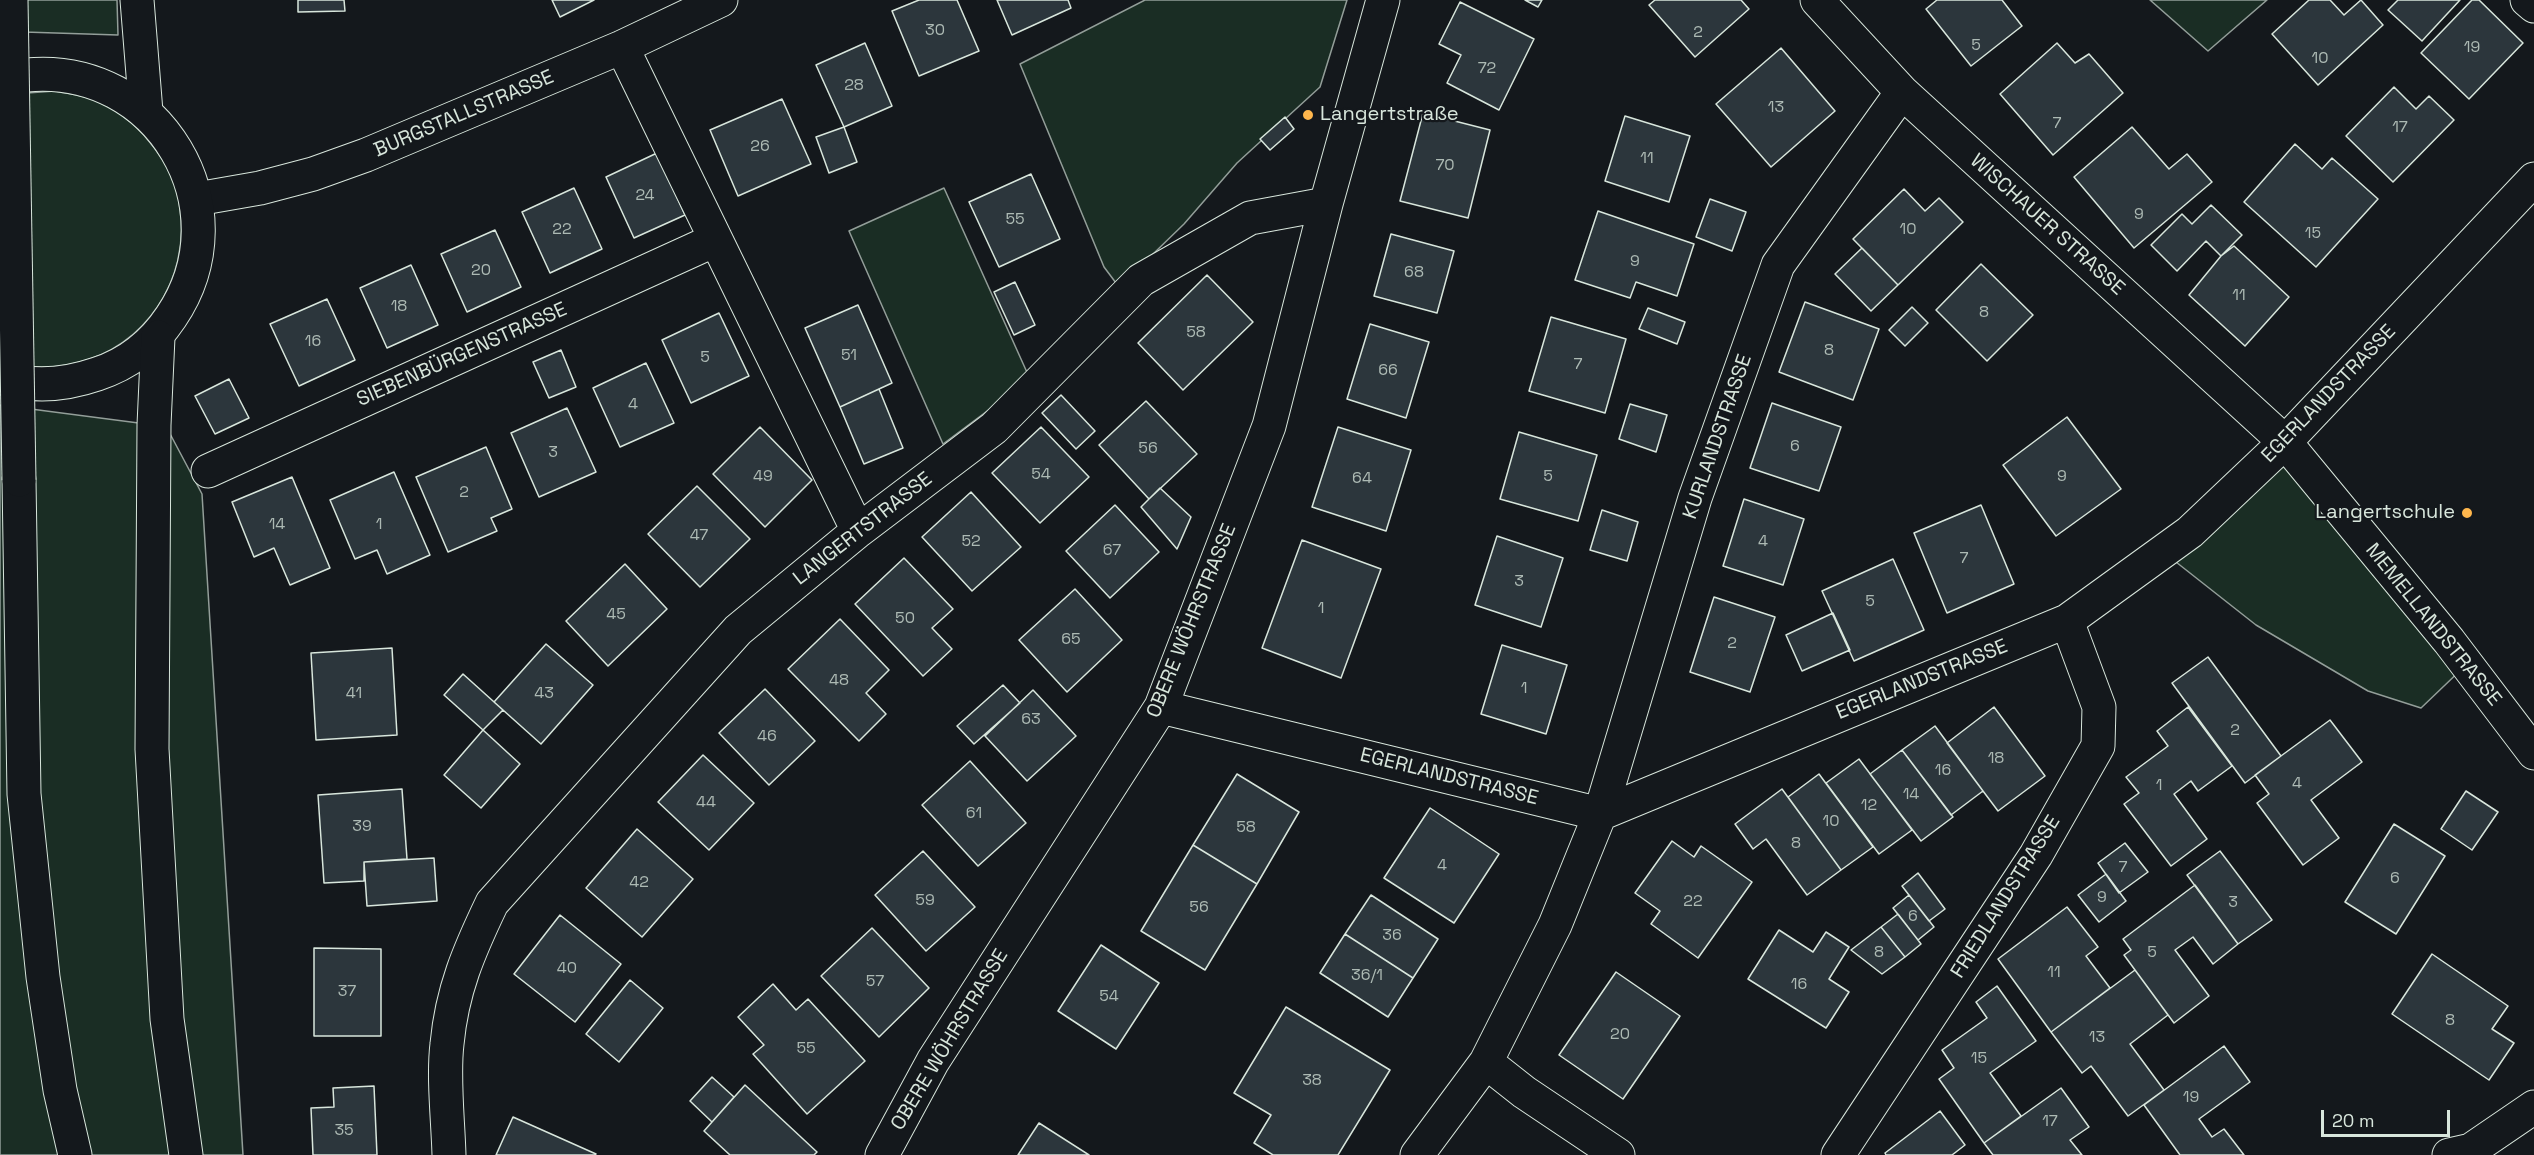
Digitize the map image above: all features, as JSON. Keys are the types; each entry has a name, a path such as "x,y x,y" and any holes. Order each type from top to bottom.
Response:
{"main road":[{"path":"11,0 24,794 43,977 60,1090 75,1155"},
{"path":"137,0 146,112"},
{"name":"BURGSTALLSTRASSE","path":"197,199 260,188 324,170 483,106 721,0"},
{"path":"1326,204 1383,0"},
{"name":"WISCHAUER STRASSE","path":"1817,0 1902,92 2285,442"},
{"path":"2528,0 2534,6"},
{"path":"622,46 858,531"},
{"path":"0,82 26,75 69,76 110,89 146,112 169,138 187,167 197,199 199,248 185,296 158,336 118,367 69,383 19,383 0,377"},
{"name":"KURLANDSTRASSE","path":"1600,814 1695,498 1778,265 1902,92"},
{"name":"EGERLANDSTRASSE","path":"1161,707 1600,814 2067,621 2190,532 2285,442 2534,179"},
{"name":"LANGERTSTRASSE","path":"449,1155 446,1045 453,1007 467,955 492,903 738,630 858,531 994,428 1141,280 1250,218 1326,204"},
{"name":"OBERE WÖHRSTRASSE","path":"882,1155 933,1061 1161,707 1269,426 1326,204"},
{"name":"SIEBENBÜRGENSTRASSE","path":"208,471 715,240"},
{"path":"158,336 154,425 152,749 167,1019 186,1155"},
{"name":"MEMELLANDSTRASSE","path":"2285,442 2450,641 2534,753"},
{"name":"FRIEDLANDSTRASSE","path":"1838,1155 2036,855 2098,746 2099,707 2067,621"},
{"path":"1418,1155 1486,1062 1555,925 1600,814"},
{"path":"1486,1062 1524,1092 1618,1155"},
{"path":"2449,1155 2471,1150 2534,1107"}],"green space":[{"path":"23,0 117,0 118,35 24,32"},
{"path":"1145,0 1347,0 1320,87 1237,163 1184,224 1119,287 1104,267 1020,64"},
{"path":"2150,0 2267,0 2208,51"},
{"path":"55,91 95,100 120,114 143,134 162,159 177,187 181,236 178,261 170,285 158,307 142,326 123,342 101,355 67,365 28,366 0,360 0,99 13,94"},
{"path":"944,188 1030,379 943,444 849,231"},
{"path":"0,405 154,425 168,430 202,494 243,1155 0,1155"},
{"path":"2285,442 2467,664 2421,708 2368,691 2256,625 2162,551"}],"building":[{"path":"298,0 344,0 345,11 298,12"},
{"path":"552,0 594,0 560,17"},
{"path":"919,0 957,0 979,51 919,76 892,11"},
{"path":"997,0 1068,0 1071,8 1012,35"},
{"path":"1525,0 1542,0 1538,7"},
{"path":"1655,0 1741,0 1749,9 1695,57 1649,5"},
{"path":"1937,0 2002,0 2022,26 1971,66 1926,9"},
{"path":"2309,0 2330,0 2344,15 2361,0 2383,25 2318,85 2272,34"},
{"path":"2398,0 2460,0 2422,41 2388,10"},
{"path":"2472,0 2479,0 2523,43 2469,99 2421,53"},
{"path":"1460,2 1534,39 1499,110 1447,83 1461,55 1439,44"},
{"path":"865,43 892,106 844,127 816,65"},
{"path":"2057,43 2075,63 2089,54 2123,93 2053,155 2000,94"},
{"path":"1781,48 1835,111 1771,167 1716,104"},
{"path":"2394,87 2416,109 2429,96 2454,120 2393,182 2346,136"},
{"path":"782,99 811,164 738,196 710,130"},
{"path":"1423,113 1490,130 1468,218 1400,201"},
{"path":"1625,116 1690,136 1669,202 1605,181"},
{"path":"1285,117 1294,129 1270,150 1260,139"},
{"path":"844,127 857,162 829,173 816,137"},
{"path":"2132,127 2169,169 2187,154 2212,182 2134,248 2074,177"},
{"path":"2295,144 2322,169 2332,158 2378,199 2316,267 2244,202"},
{"path":"657,153 685,215 634,238 606,177"},
{"path":"1031,174 1060,239 999,267 969,202"},
{"path":"574,188 602,249 550,273 522,212"},
{"path":"1904,189 1925,211 1939,198 1963,222 1898,285 1853,239"},
{"path":"1710,199 1746,212 1732,251 1696,237"},
{"path":"2211,205 2242,235 2221,256 2206,241 2177,271 2151,245 2182,214 2192,224"},
{"path":"1598,211 1694,244 1677,296 1636,282 1630,298 1575,280"},
{"path":"495,230 521,287 467,312 441,254"},
{"path":"1391,234 1454,251 1437,313 1374,296"},
{"path":"2234,246 2289,297 2245,346 2189,295 2221,256"},
{"path":"1862,248 1898,285 1871,311 1835,274"},
{"path":"1981,264 2033,315 1987,361 1936,310"},
{"path":"411,265 438,325 387,348 360,288"},
{"path":"1207,275 1253,322 1183,390 1138,343"},
{"path":"1015,282 1035,325 1014,335 994,292"},
{"path":"327,299 355,360 299,386 270,324"},
{"path":"1805,302 1879,329 1853,400 1779,372"},
{"path":"858,305 892,383 840,407 805,328"},
{"path":"1912,307 1928,323 1905,346 1889,330"},
{"path":"1648,308 1685,322 1677,344 1639,329"},
{"path":"719,313 749,376 691,403 662,340"},
{"path":"1551,317 1626,339 1605,413 1529,391"},
{"path":"1370,324 1429,342 1406,418 1347,399"},
{"path":"561,350 576,387 549,398 533,362"},
{"path":"646,363 674,423 620,447 593,388"},
{"path":"229,379 249,418 215,434 195,396"},
{"path":"879,389 903,448 864,464 840,407"},
{"path":"1061,395 1095,431 1076,449 1042,413"},
{"path":"1146,401 1197,454 1149,499 1099,445"},
{"path":"1772,403 1841,427 1819,491 1750,468"},
{"path":"1630,404 1667,415 1656,452 1619,439"},
{"path":"567,408 596,472 539,497 511,433"},
{"path":"2067,417 2121,489 2056,536 2003,465"},
{"path":"760,427 812,480 765,527 713,474"},
{"path":"1041,427 1089,477 1040,523 992,473"},
{"path":"1338,427 1411,450 1386,531 1312,507"},
{"path":"1519,432 1597,455 1578,521 1500,499"},
{"path":"486,447 512,509 491,518 497,531 448,552 416,477"},
{"path":"394,472 430,555 387,574 377,550 355,559 330,500"},
{"path":"292,477 330,568 290,585 274,548 254,557 232,502"},
{"path":"697,486 750,539 700,587 648,534"},
{"path":"1160,488 1191,517 1177,549 1141,507"},
{"path":"971,492 1021,547 972,591 922,537"},
{"path":"1744,499 1804,519 1783,585 1723,566"},
{"path":"1115,505 1159,552 1110,598 1066,551"},
{"path":"1981,505 2014,584 1947,613 1914,533"},
{"path":"1602,510 1638,522 1627,561 1590,550"},
{"path":"1497,536 1563,558 1541,627 1475,605"},
{"path":"1302,540 1381,569 1341,678 1262,648"},
{"path":"904,558 953,609 932,628 952,649 923,676 855,604"},
{"path":"1893,559 1924,630 1854,661 1822,591"},
{"path":"625,564 667,609 608,666 566,621"},
{"path":"1075,589 1122,640 1067,692 1019,640"},
{"path":"1714,597 1775,617 1750,692 1690,672"},
{"path":"1833,613 1850,650 1802,671 1786,635"},
{"path":"840,619 889,670 866,693 886,714 859,741 788,669"},
{"path":"546,644 593,685 541,744 494,702"},
{"path":"1502,645 1567,665 1546,734 1481,714"},
{"path":"392,648 397,735 316,740 311,653"},
{"path":"2208,657 2281,756 2245,783 2172,683"},
{"path":"463,674 503,710 483,730 444,695"},
{"path":"1003,685 1020,703 974,744 957,726"},
{"path":"765,689 815,741 769,785 719,733"},
{"path":"1033,690 1076,736 1027,781 985,736"},
{"path":"1994,707 2045,776 1998,811 1947,743"},
{"path":"2188,707 2232,766 2198,791 2191,781 2174,794 2207,839 2171,866 2124,804 2139,793 2126,777 2168,746 2157,731"},
{"path":"2330,720 2362,762 2311,800 2339,838 2303,865 2257,803 2269,794 2255,775"},
{"path":"1935,726 1983,791 1951,815 1902,750"},
{"path":"483,730 520,764 481,808 444,775"},
{"path":"1902,750 1953,817 1921,841 1870,774"},
{"path":"703,755 754,803 709,850 658,802"},
{"path":"1859,759 1912,830 1879,854 1826,783"},
{"path":"970,761 1026,823 978,866 922,805"},
{"path":"1237,774 1299,812 1257,884 1193,845"},
{"path":"1819,774 1873,847 1841,870 1788,797"},
{"path":"402,789 407,859 364,862 364,881 324,883 318,795"},
{"path":"1782,789 1841,870 1807,895 1766,839 1753,849 1735,824"},
{"path":"2466,791 2498,812 2472,850 2441,829"},
{"path":"1430,808 1499,854 1454,923 1384,878"},
{"path":"2394,824 2445,856 2396,934 2345,902"},
{"path":"637,829 693,879 642,937 586,888"},
{"path":"1672,841 1694,857 1701,846 1752,882 1698,958 1651,924 1660,911 1635,893"},
{"path":"2125,843 2148,872 2119,893 2098,863"},
{"path":"1193,845 1257,884 1205,970 1141,931"},
{"path":"923,851 975,907 926,951 875,895"},
{"path":"2220,851 2272,920 2238,944 2187,875"},
{"path":"434,858 437,901 367,906 364,862"},
{"path":"1918,873 1945,909 1929,921 1902,886"},
{"path":"2106,874 2126,901 2099,922 2078,895"},
{"path":"2195,885 2238,944 2213,964 2193,937 2175,950 2209,996 2174,1023 2124,955 2131,950 2123,939"},
{"path":"1371,895 1438,939 1413,978 1345,934"},
{"path":"1909,895 1934,927 1918,940 1893,908"},
{"path":"2067,907 2098,947 2086,956 2110,988 2051,1032 1998,959"},
{"path":"1898,914 1921,944 1905,957 1881,927"},
{"path":"560,915 621,964 575,1022 514,974"},
{"path":"1881,927 1905,957 1882,974 1851,950"},
{"path":"872,928 929,988 879,1037 821,976"},
{"path":"1779,930 1813,952 1826,932 1849,947 1829,979 1849,992 1826,1028 1748,979"},
{"path":"1345,934 1413,978 1388,1017 1320,973"},
{"path":"1101,945 1159,983 1116,1049 1058,1011"},
{"path":"314,948 381,949 381,1036 314,1036"},
{"path":"2432,954 2508,1006 2492,1029 2514,1043 2489,1080 2392,1014"},
{"path":"2135,970 2168,1015 2130,1044 2164,1090 2128,1116 2091,1066 2082,1073 2051,1032"},
{"path":"1616,972 1680,1016 1623,1099 1559,1055"},
{"path":"630,980 663,1008 619,1062 586,1034"},
{"path":"773,984 796,1010 808,999 865,1061 807,1114 753,1054 764,1045 738,1017"},
{"path":"1997,986 2036,1041 1990,1073 2021,1116 1984,1143 1939,1079 1954,1068 1942,1050 1987,1018 1976,1002"},
{"path":"1286,1007 1390,1070 1338,1155 1273,1155 1254,1143 1271,1115 1234,1093"},
{"path":"2224,1046 2250,1082 2199,1119 2212,1137 2224,1129 2244,1155 2180,1155 2144,1105"},
{"path":"712,1077 734,1097 712,1122 690,1101"},
{"path":"745,1085 817,1152 814,1155 730,1155 704,1131"},
{"path":"374,1086 377,1155 313,1155 311,1108 334,1107 333,1088"},
{"path":"2061,1088 2089,1127 2070,1140 2082,1155 1993,1155 1984,1143"},
{"path":"1940,1111 1965,1145 1952,1155 1886,1155 1885,1153"},
{"path":"513,1117 596,1154 496,1155"},
{"path":"1039,1123 1089,1155 1018,1155"}],"place":[{"name":"Langertstraße","path":"1308,115"},
{"name":"Langertschule","path":"2467,513"}]}
